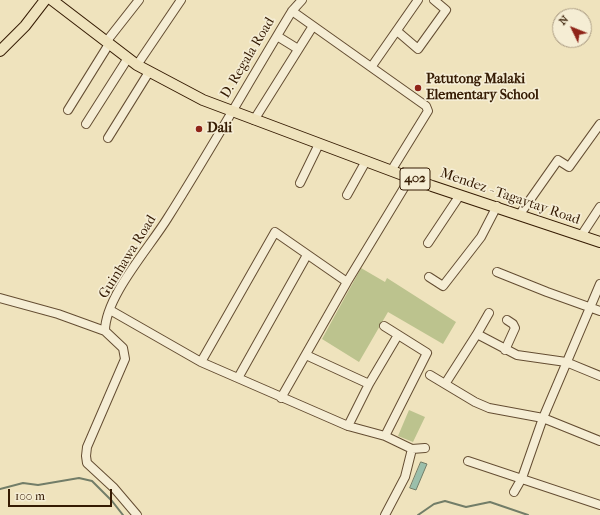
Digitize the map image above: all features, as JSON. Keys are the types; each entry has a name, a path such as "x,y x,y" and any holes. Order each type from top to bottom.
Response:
{"main road":[{"path":"0,51 25,26 45,0"},
{"name":"402","path":"52,0 137,65 203,100 231,111"},
{"name":"Mendez - Tagaytay Road","path":"231,111 410,178 497,206 600,242"}],"street":[{"path":"68,110 108,43 139,0"},
{"path":"137,65 181,0"},
{"name":"D. Regala Road","path":"231,111 292,11 302,0"},
{"path":"372,66 418,0"},
{"path":"397,31 418,49 446,10 434,0"},
{"path":"292,11 372,66 426,106 428,111 391,171"},
{"path":"254,120 313,26"},
{"path":"277,36 298,49"},
{"path":"86,124 128,58"},
{"path":"108,138 149,72"},
{"name":"Guinhawa Road","path":"105,331 105,320 135,265 167,220 231,111"},
{"path":"520,214 558,160 569,167 600,124"},
{"path":"300,183 319,144"},
{"path":"347,195 366,161"},
{"path":"281,398 347,282 410,178"},
{"path":"428,243 460,195"},
{"path":"429,277 443,286 481,237 497,206"},
{"path":"581,236 600,207"},
{"path":"201,362 275,232 347,282"},
{"path":"238,378 307,255"},
{"path":"497,272 546,292 600,311"},
{"path":"514,492 522,478 543,418 600,284"},
{"path":"0,298 52,312 105,331 123,348 125,359 87,447 86,456 87,462 92,469 114,488 137,515"},
{"path":"110,310 201,362 281,398 348,426 385,436 412,449 425,448"},
{"path":"445,384 489,313"},
{"path":"505,350 515,328 514,324 507,320"},
{"path":"384,326 427,353 385,436"},
{"path":"477,334 517,355 566,362 600,376"},
{"path":"348,426 369,384 398,335"},
{"path":"306,355 369,384"},
{"path":"430,375 475,402 489,408 543,418 600,441"},
{"path":"384,515 405,477 412,449"},
{"path":"468,461 600,505"}],"shaded area":[{"path":"361,268 385,282 387,278 456,322 443,344 388,312 359,362 322,339"},
{"path":"409,410 425,417 413,442 398,436"},
{"path":"421,462 427,464 416,490 410,488"}],"waterway":[{"path":"0,489 23,483 38,485 79,478 92,481 112,501 123,515"},
{"path":"418,515 434,504 445,501 466,507 490,502 528,515"}],"place":[{"name":"Patutong Malaki Elementary School","path":"418,88"},
{"name":"Dali","path":"199,129"}]}
